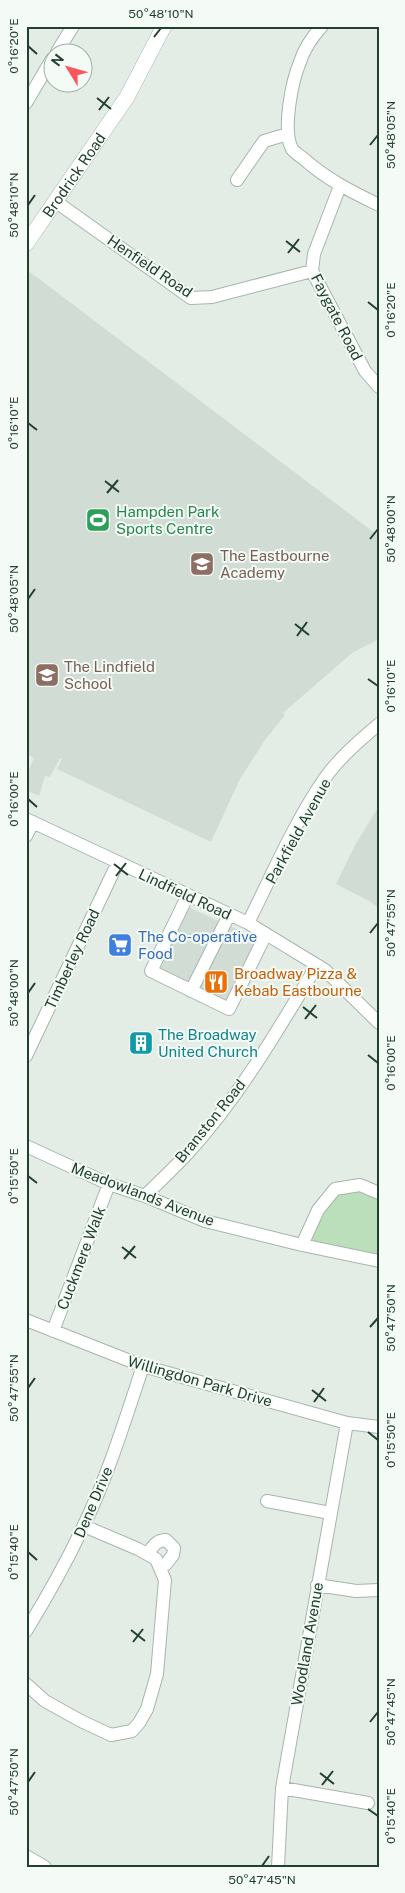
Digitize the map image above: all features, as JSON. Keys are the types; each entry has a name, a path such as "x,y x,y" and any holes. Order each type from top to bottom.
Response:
{"street":[{"path":"63,42 73,26"},
{"name":"Brodrick Road","path":"26,244 127,97 164,26"},
{"path":"322,26 314,35 300,62 290,100 288,134 293,150 340,186 379,205"},
{"path":"26,103 42,75"},
{"path":"26,76 38,82"},
{"path":"237,180 264,140 288,134"},
{"name":"Faygate Road","path":"340,186 314,254 312,271 365,371 379,388"},
{"name":"Henfield Road","path":"55,201 191,298 212,297 312,271"},
{"name":"Parkfield Avenue","path":"248,924 298,823 326,777 362,738 379,724"},
{"path":"26,836 30,820"},
{"name":"Lindfield Road","path":"30,820 266,934 317,965 351,994 379,1023"},
{"name":"Timberley Road","path":"26,1056 118,862"},
{"path":"188,896 151,971 191,991 229,1009 266,934"},
{"path":"191,991 229,915"},
{"name":"Branston Road","path":"145,1196 188,1153 230,1100 272,1038 317,965"},
{"name":"Meadowlands Avenue","path":"26,1146 109,1184 145,1196 205,1221 302,1245 379,1261"},
{"name":"Cuckmere Walk","path":"53,1331 109,1184"},
{"path":"302,1245 318,1210 335,1190 360,1185 379,1193"},
{"name":"Willingdon Park Drive","path":"26,1320 143,1366 347,1423 379,1427"},
{"name":"Dene Drive","path":"26,1631 49,1594 84,1526 109,1465 143,1366"},
{"name":"Woodland Avenue","path":"278,1867 282,1788 347,1423"},
{"path":"267,1500 330,1513"},
{"path":"26,1684 45,1701 88,1725 111,1735 132,1731 147,1709 157,1674 165,1580 160,1565 156,1559 147,1554 84,1526"},
{"path":"147,1554 154,1544 160,1540 166,1540 174,1548 173,1555 166,1564 160,1565"},
{"path":"317,1585 356,1591 379,1590"},
{"path":"282,1788 368,1803"},
{"path":"26,1856 45,1867"}],"shaded area":[{"name":"The Eastbourne Academy","path":"26,269 379,536 379,639 352,653 283,713 285,715 265,740 240,779 211,842 57,769 62,759 60,758 50,777 45,776 39,796 26,790 26,777 34,758 26,754"},
{"path":"379,806 379,909 371,902 336,884 355,845"},
{"path":"186,906 258,939 228,1005 156,972"}],"green space":[{"path":"360,1185 379,1193 379,1261 302,1245 335,1189"}],"place":[{"name":"Hampden Park Sports Centre","path":"98,520"},
{"name":"The Eastbourne Academy","path":"202,564"},
{"name":"The Lindfield School","path":"47,675"},
{"name":"The Co-operative Food","path":"120,945"},
{"name":"Broadway Pizza & Kebab Eastbourne","path":"216,982"},
{"name":"The Broadway United Church","path":"141,1043"}]}
